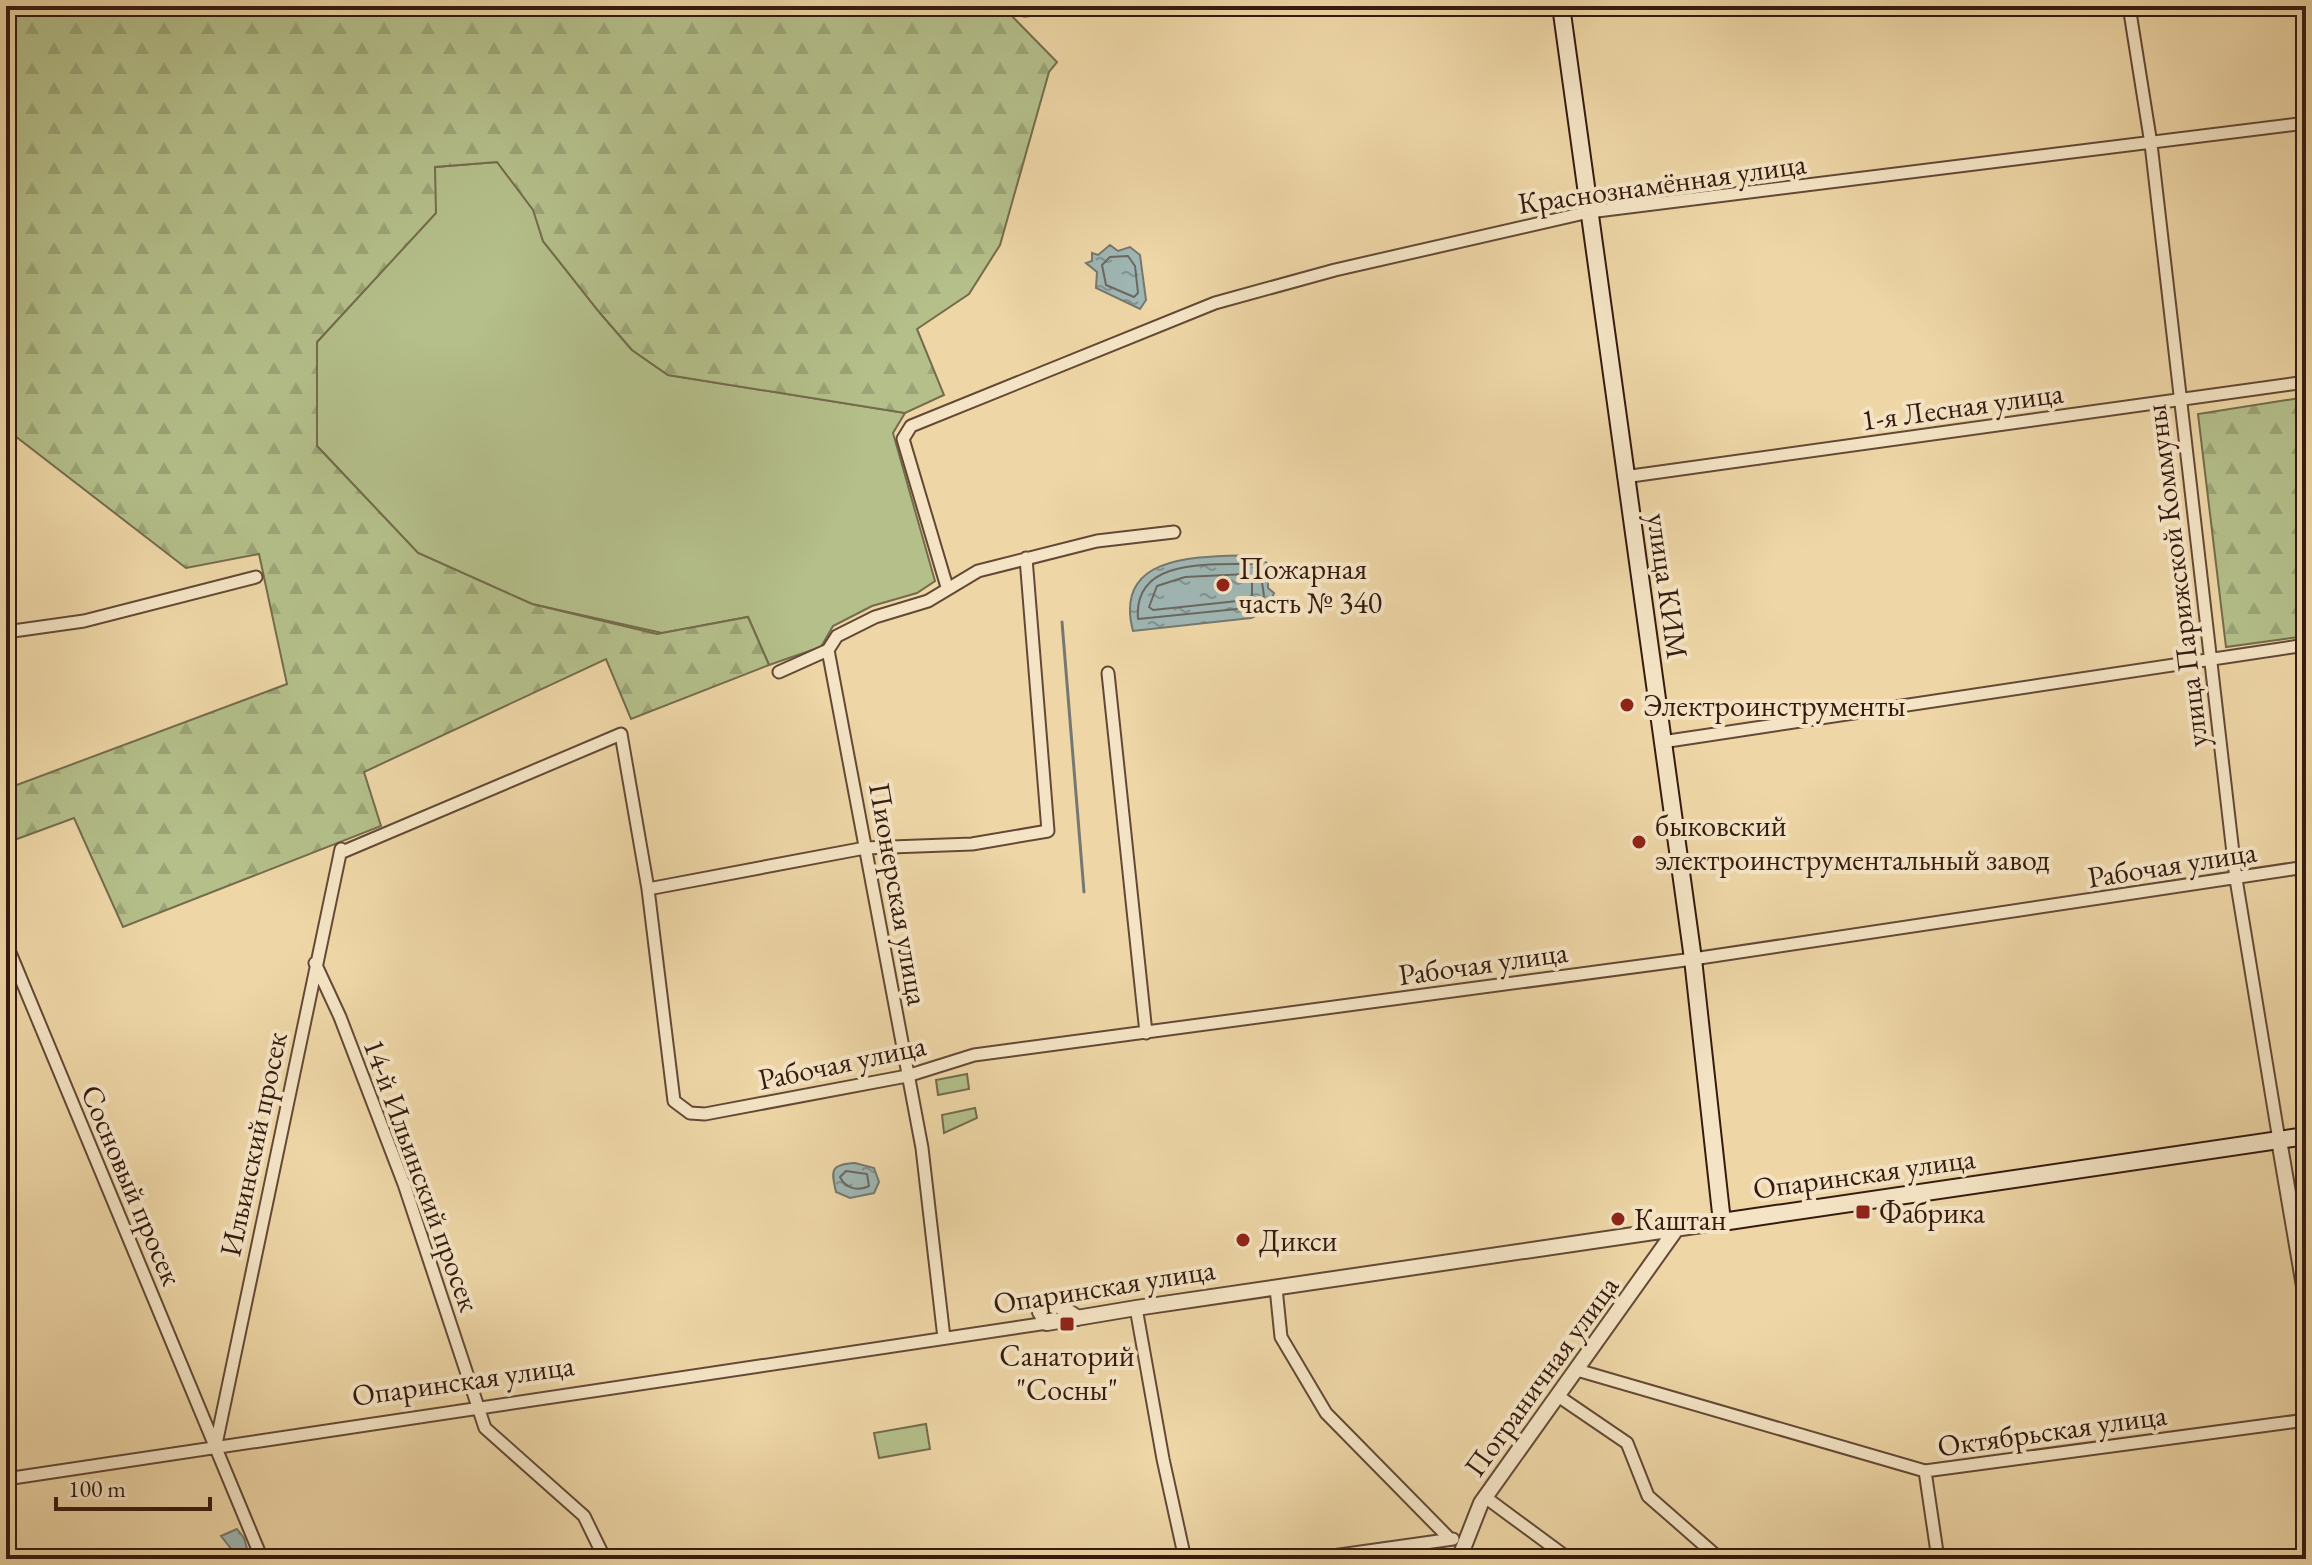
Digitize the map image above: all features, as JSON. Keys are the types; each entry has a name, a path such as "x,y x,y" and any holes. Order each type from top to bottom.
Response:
{"main road":[{"name":"улица КИМ","path":"1561,6 1693,959 1722,1222"},
{"name":"Опаринская улица","path":"1722,1222 2306,1136"}],"street":[{"path":"1025,10 1059,6"},
{"name":"улица Парижской Коммуны","path":"2129,6 2151,144 2236,879 2279,1140"},
{"name":"Краснознамённая улица","path":"947,587 903,439 911,426 1215,303 1335,270 1589,212 2306,123"},
{"name":"1-я Лесная улица","path":"1624,477 2306,382"},
{"path":"779,672 828,650 837,636 875,617 928,601 978,571 1097,541 1174,532"},
{"path":"648,889 865,848 972,844 1048,831 1026,558"},
{"path":"6,632 84,621 256,577"},
{"path":"1662,742 2209,657 2306,645"},
{"name":"Пионерская улица","path":"828,650 922,1148 944,1338"},
{"path":"1108,673 1146,1033"},
{"name":"Ильинский просек","path":"216,1445 340,851 621,734 648,889"},
{"name":"Рабочая улица","path":"648,889 674,1101 690,1113 705,1114 907,1076 974,1055 1693,959 2306,867"},
{"name":"Сосновый просек","path":"6,943 262,1559"},
{"name":"14-й Ильинский просек","path":"315,963 340,1017 404,1184 485,1428 584,1516 605,1559"},
{"path":"2279,1140 2306,1298"},
{"name":"Опаринская улица","path":"6,1479 216,1445 1047,1323 1040,1312 1046,1303 1059,1304 1078,1318 1722,1222"},
{"name":"Пограничная улица","path":"1459,1559 1457,1539 1677,1228"},
{"path":"1276,1288 1281,1337 1326,1413 1457,1539"},
{"path":"1136,1308 1163,1459 1185,1559"},
{"name":"Октябрьская улица","path":"1577,1370 1925,1471 2306,1420"},
{"path":"1558,1396 1627,1443 1648,1496 1720,1559"},
{"path":"1925,1471 1938,1559"},
{"path":"1485,1497 1569,1559"},
{"path":"1311,1559 1457,1539"}],"green space":[{"path":"6,6 1002,6 1057,62 1049,72 1000,245 969,294 917,329 944,395 905,413 668,375 632,350 600,313 543,241 533,210 497,162 435,167 436,213 317,342 317,446 418,553 532,604 657,634 748,617 769,665 631,719 606,659 364,772 381,826 123,927 74,818 6,843 6,789 287,684 259,554 186,568 6,429"},
{"path":"497,162 534,210 543,241 600,313 632,350 668,375 905,413 893,433 935,581 917,593 872,606 833,626 821,647 769,665 748,617 662,633 532,604 418,553 317,446 317,342 435,213 435,167"},
{"path":"2306,397 2306,636 2226,647 2198,414"},
{"path":"967,1074 969,1089 938,1095 936,1080"},
{"path":"975,1108 977,1118 944,1133 942,1115"},
{"path":"926,1424 930,1449 879,1458 874,1433"}],"water":[{"path":"1110,245 1118,251 1130,247 1140,255 1146,300 1140,309 1096,288 1097,272 1086,263 1092,261 1092,253 1098,255"},
{"path":"1256,555 1268,564 1268,588 1274,593 1267,611 1251,618 1133,631 1130,605 1136,586 1149,572 1189,559"},
{"path":"855,1163 874,1168 879,1182 874,1193 850,1198 836,1192 834,1171 840,1165"},
{"path":"237,1529 244,1538 250,1559 239,1559 221,1536"}],"waterway":[{"path":"1062,622 1084,892"}],"place":[{"name":"Пожарная часть № 340","path":"1223,585"},
{"name":"Электроинструменты","path":"1627,705"},
{"name":"быковский электроинструментальный завод","path":"1639,842"},
{"name":"Фабрика","path":"1863,1212"},
{"name":"Каштан","path":"1618,1219"},
{"name":"Дикси","path":"1243,1240"},
{"name":"Санаторий \"Сосны\"","path":"1067,1324"}]}
